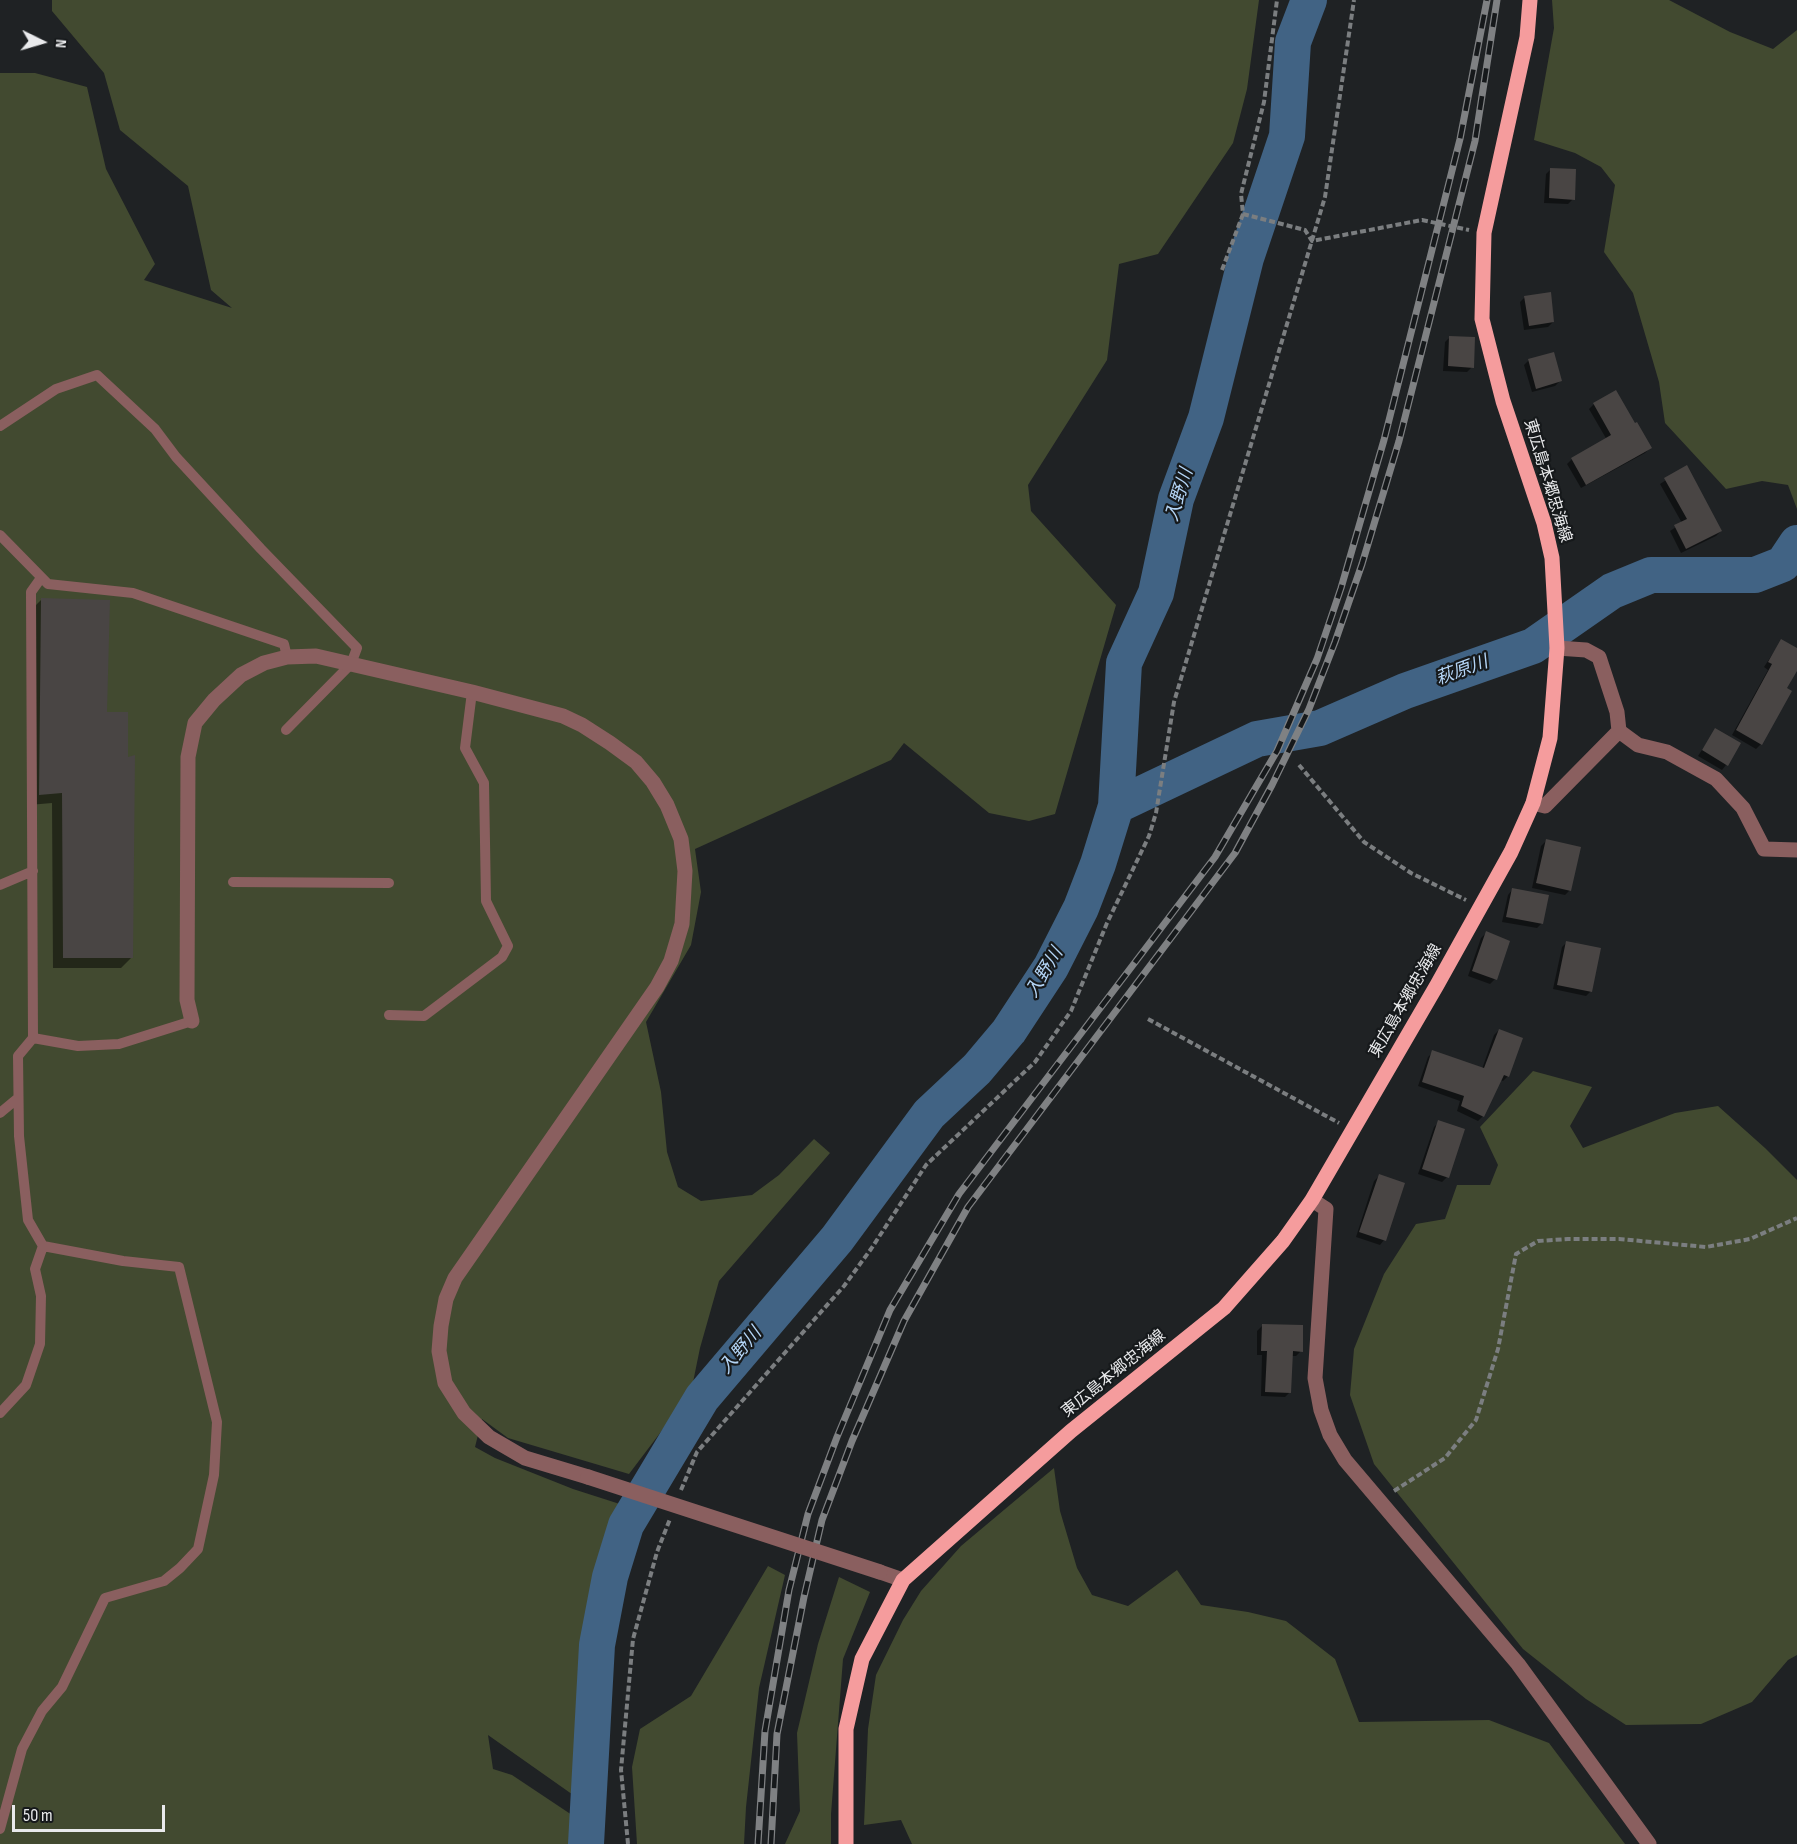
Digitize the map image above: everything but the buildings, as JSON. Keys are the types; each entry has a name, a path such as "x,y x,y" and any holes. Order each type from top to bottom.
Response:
{"main road":[{"name":"東広島本郷忠海線","path":"846,1844 846,1729 848,1717 862,1659 903,1580 1071,1431 1224,1308 1283,1241 1312,1200 1353,1131 1511,852 1533,803 1550,738 1557,648 1552,558 1544,523 1503,401 1482,319 1484,233 1527,37 1530,0"}],"street":[{"path":"1557,648 1586,650 1599,657 1617,711 1619,731 1638,745 1667,752 1716,779 1743,808 1764,849 1797,850"},
{"path":"192,1021 187,1000 188,757 195,723 214,700 241,675 264,663 287,657 316,656 563,716 582,725 636,762 653,782 667,806 681,839 685,898 682,924 671,961 657,987 455,1278 446,1299 441,1326 439,1351 445,1383 464,1413 489,1437 525,1458 903,1580"},
{"path":"1533,803 1545,806 1619,731"},
{"path":"1312,1200 1326,1209 1315,1378 1321,1410 1330,1435 1345,1460 1518,1664 1649,1844"}],"lane":[{"path":"0,426 56,389 97,375 155,429 176,457 357,648 351,664 286,730"},
{"path":"0,535 48,584 133,594 284,644 287,657"},
{"path":"0,1413 26,1385 40,1344 41,1296 35,1269 43,1246 28,1220 19,1136 18,1056 33,1038 31,592 41,578"},
{"path":"389,1014 424,1016 502,957 508,946 486,901 484,783 465,748 471,692"},
{"path":"0,885 33,871"},
{"path":"233,882 389,883"},
{"path":"33,1038 78,1046 119,1044 192,1021"},
{"path":"0,1113 18,1098"},
{"path":"0,1829 22,1749 42,1710 62,1687 105,1598 164,1581 198,1549 214,1475 217,1422 179,1267 123,1261 43,1246"}],"path":[{"path":"1222,270 1242,214 1241,194 1264,102 1277,0"},
{"path":"681,1492 697,1452 844,1286 926,1165 1035,1062 1071,1011 1107,923 1149,836 1156,813 1174,702 1325,197 1354,0"},
{"path":"1242,214 1305,231 1312,241"},
{"path":"1312,241 1422,220 1484,233"},
{"path":"1299,765 1364,842 1411,873 1480,907"},
{"path":"1148,1019 1353,1131"},
{"path":"1380,1500 1445,1458 1476,1420 1498,1349 1516,1254 1538,1241 1568,1239 1619,1239 1706,1247 1750,1239 1797,1218"},
{"path":"628,1844 621,1770 633,1639 657,1552 673,1512"}],"green space":[{"path":"52,0 1259,0 1247,89 1233,143 1158,254 1119,264 1107,360 1028,485 1031,511 1116,605 1055,814 1029,821 989,813 904,743 891,760 695,849 701,892 691,945 646,1022 661,1092 667,1152 678,1187 701,1201 752,1195 779,1175 814,1139 830,1153 719,1281 700,1348 691,1392 629,1474 508,1438 482,1419 475,1447 495,1458 573,1489 626,1506 590,1604 579,1721 576,1797 488,1735 493,1769 512,1775 572,1815 574,1844 0,1844 0,73 35,73 87,87 106,169 155,264 144,280 232,308 211,290 188,186 120,130 104,73 52,11"},
{"path":"1552,0 1669,0 1730,32 1773,49 1797,30 1797,509 1788,485 1762,481 1726,489 1665,423 1659,382 1633,293 1604,252 1615,185 1601,167 1575,153 1534,140 1554,28"},
{"path":"1533,1071 1592,1087 1570,1126 1583,1148 1675,1113 1718,1106 1797,1180 1797,1655 1788,1660 1752,1702 1701,1724 1626,1725 1586,1699 1523,1649 1374,1464 1350,1395 1354,1349 1384,1274 1416,1224 1445,1219 1457,1185 1490,1185 1498,1165 1480,1127"},
{"path":"1054,1468 1060,1511 1077,1568 1092,1595 1128,1606 1177,1570 1201,1605 1248,1612 1286,1621 1335,1659 1359,1722 1489,1720 1549,1743 1625,1844 912,1844 901,1820 864,1825 868,1729 876,1675 903,1620 921,1591 961,1546"},
{"path":"768,1566 785,1575 759,1688 744,1844 637,1844 632,1767 640,1729 691,1696"},
{"path":"839,1577 870,1592 843,1659 831,1814 831,1844 785,1844 800,1811 797,1733 818,1644"}],"waterway":[{"name":"入野川","path":"586,1844 597,1645 610,1577 626,1525 702,1398 837,1239 929,1114 977,1069 1009,1031 1051,967 1081,908 1116,806 1124,663 1156,593 1176,499 1206,418 1246,258 1287,136 1293,42 1309,0"},
{"name":"萩原川","path":"1116,806 1257,739 1320,728 1405,691 1533,646 1612,591 1651,575 1755,575 1783,564 1797,543"}],"railway":[{"path":"758,1844 765,1731 789,1590 808,1514 837,1437 890,1310 959,1194 1215,857 1277,751 1317,659 1341,588 1384,440 1460,139 1487,0"},
{"path":"771,1844 777,1734 822,1520 852,1441 904,1321 968,1207 1235,853 1272,785 1309,709 1362,564 1399,441 1475,141 1497,0"}]}
